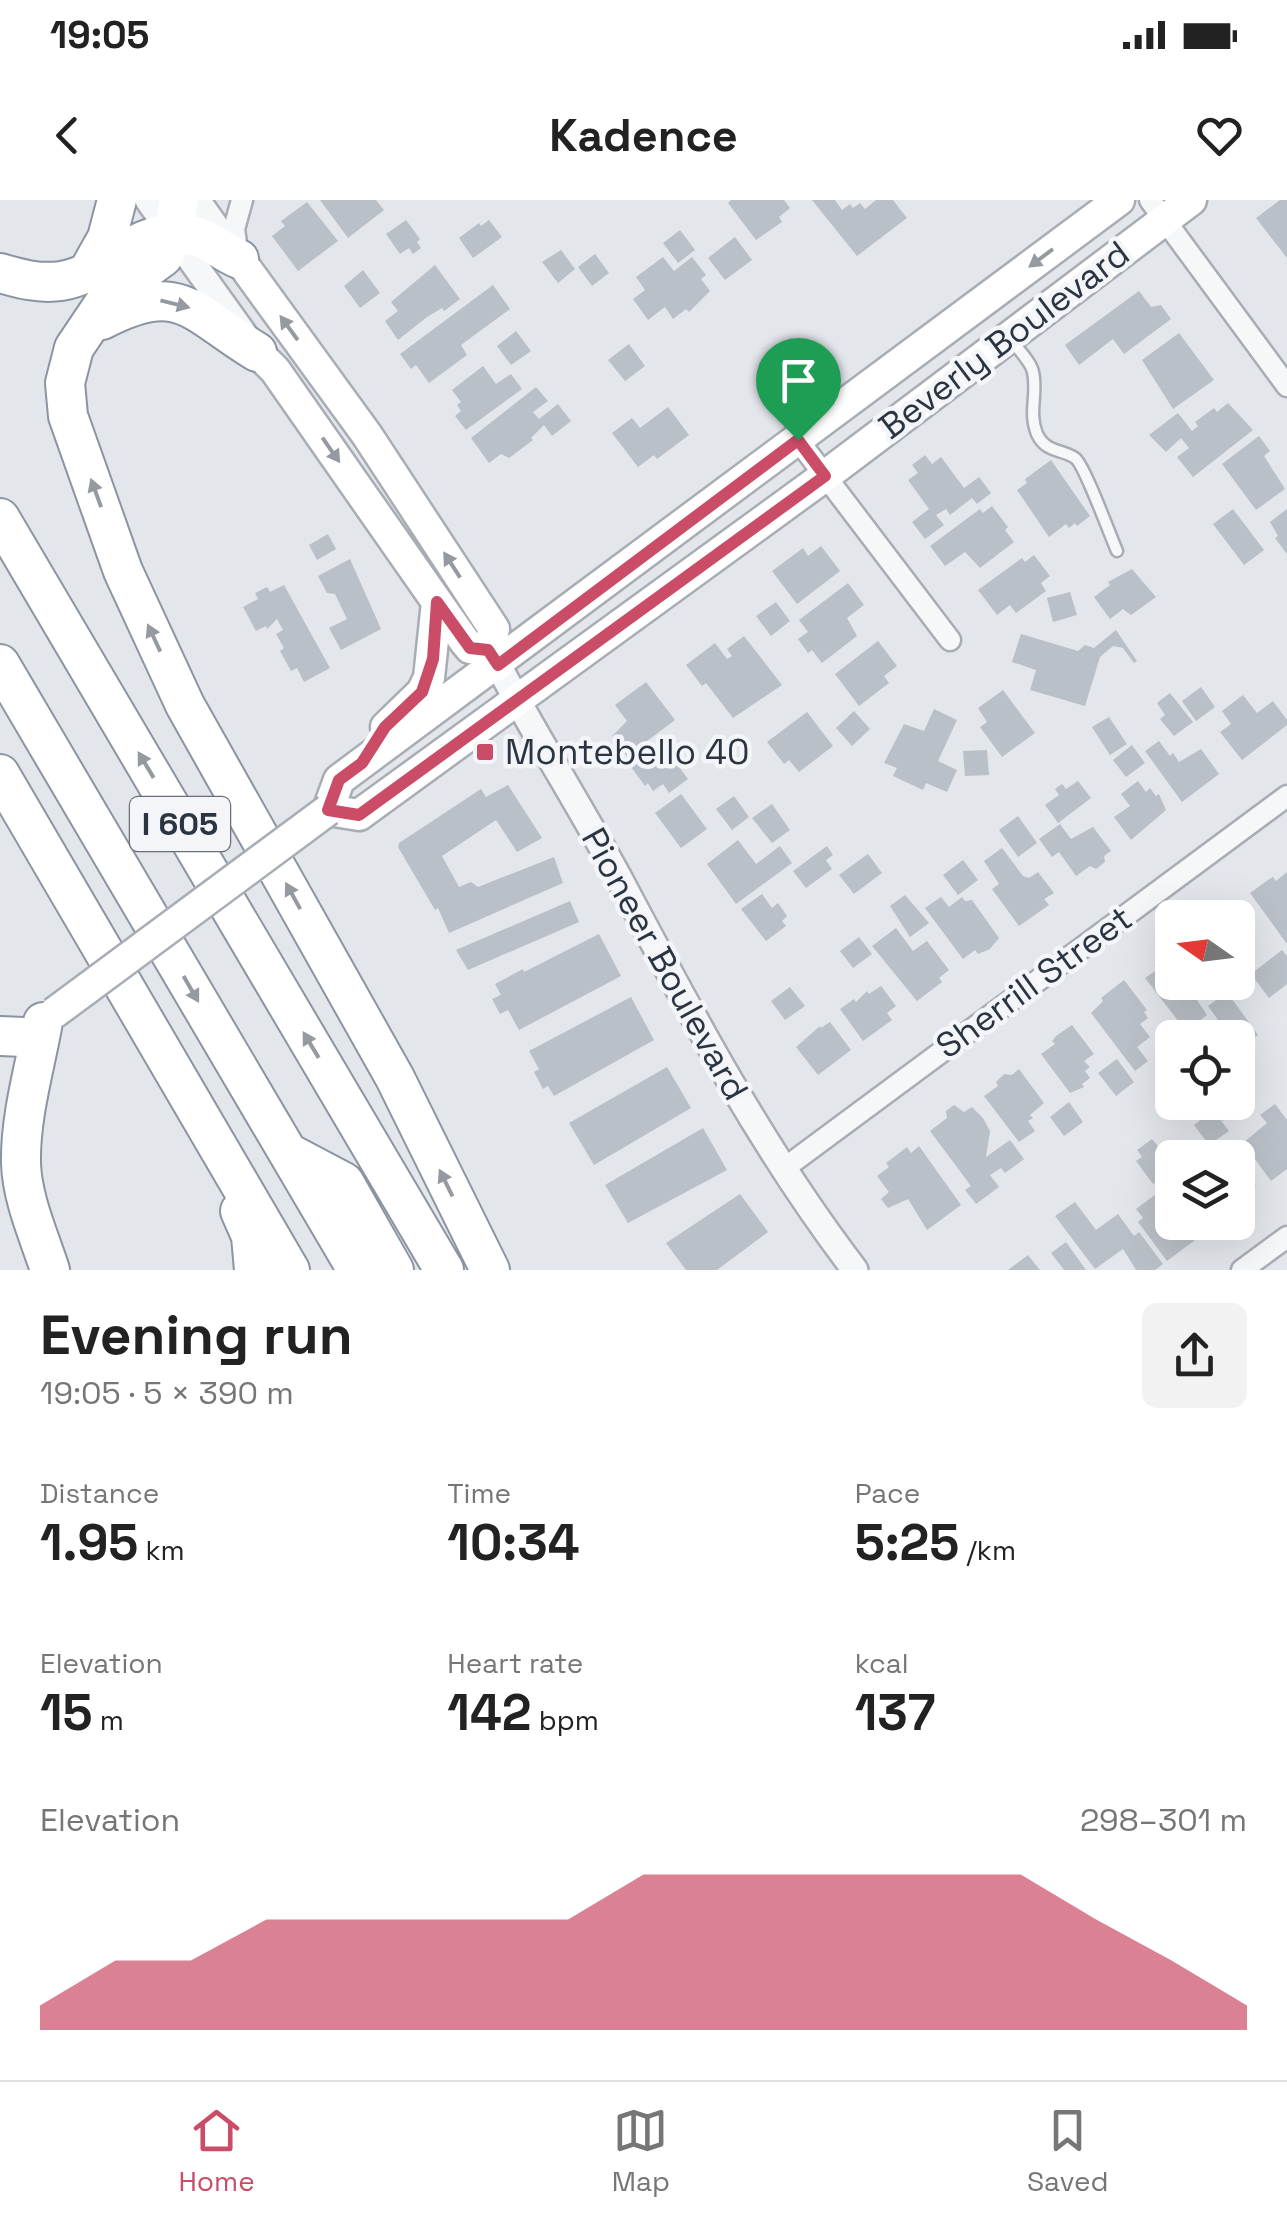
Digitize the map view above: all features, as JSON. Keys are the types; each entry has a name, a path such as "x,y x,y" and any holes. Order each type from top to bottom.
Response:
{"highway":[{"path":"89,270 107,238 117,200"},
{"path":"0,273 34,283 65,280 176,218"},
{"path":"176,218 219,251 239,259"},
{"path":"176,218 163,256 109,296 86,328 67,366 68,416 124,571 186,705 395,1078 490,1270"},
{"path":"86,328 134,303 156,300 199,311 256,352"},
{"name":"I 605","path":"0,518 444,1270"},
{"name":"I 605","path":"0,664 357,1270"},
{"path":"0,774 290,1270"},
{"path":"0,822 28,848 57,894 86,926"},
{"path":"24,1033 21,1166 50,1270"},
{"path":"189,1100 251,1236 254,1270"},
{"path":"360,1129 354,1172 413,1270"},
{"path":"287,1152 344,1182 394,1270"}],"main road":[{"name":"Beverly Boulevard","path":"24,1033 328,810 339,780 493,657 798,440 1119,200"},
{"name":"Beverly Boulevard","path":"328,810 359,815 825,476 1008,335 1158,210 1190,200"},
{"name":"Pioneer Boulevard","path":"239,259 367,434 494,630 493,657 470,648 275,370 256,352"},
{"path":"362,763 385,727 422,692 429,678 437,602"}],"street":[{"name":"Pioneer Boulevard","path":"148,200 176,218 256,352"},
{"name":"Pioneer Boulevard","path":"197,200 239,259"},
{"path":"239,259 234,229 242,200"},
{"path":"1158,210 1287,386"},
{"path":"798,440 950,640"},
{"name":"Pioneer Boulevard","path":"493,657 618,876 736,1096 782,1170 855,1270"},
{"name":"Sherrill Street","path":"782,1170 1287,796"},
{"path":"1242,1270 1287,1237"}],"lane":[{"path":"1008,335 1033,370 1031,417 1040,440 1058,454 1075,458 1085,472 1117,550"}],"building":[{"path":"320,200 376,200 384,210 348,238"},
{"path":"784,200 790,208 779,217 782,222 756,240 728,203"},
{"path":"812,200 835,200 842,210 850,204 853,208 860,203 865,209 876,200 893,200 907,218 857,256"},
{"path":"1280,200 1287,200 1287,258 1256,218"},
{"path":"307,202 338,241 298,271 272,236 285,226 281,221"},
{"path":"406,220 420,239 417,242 421,248 413,254 409,248 400,254 386,234"},
{"path":"489,220 502,237 473,258 459,238"},
{"path":"680,230 695,250 678,263 663,243"},
{"path":"735,237 752,260 725,280 708,258"},
{"path":"561,250 575,269 558,283 542,262"},
{"path":"595,254 609,273 592,286 578,267"},
{"path":"663,257 674,271 692,257 706,275 701,279 710,291 689,312 686,309 673,319 665,307 648,320 633,299 645,290 636,277"},
{"path":"435,265 460,299 427,317 398,340 385,321 398,311 391,302"},
{"path":"363,270 380,293 360,308 344,286"},
{"path":"493,285 510,309 461,345 467,355 429,383 416,365 411,369 400,354"},
{"path":"1139,291 1151,307 1161,305 1171,319 1124,354 1113,339 1079,365 1065,345"},
{"path":"516,331 531,351 511,365 497,346"},
{"path":"1179,333 1214,380 1173,409 1142,360"},
{"path":"629,344 645,366 625,381 608,360"},
{"path":"483,366 496,384 511,374 522,389 466,430 455,416 461,411 457,405 461,402 452,390"},
{"path":"536,387 548,401 533,412 539,419 558,404 571,421 552,436 544,425 533,440 509,458 501,454 489,463 471,438"},
{"path":"1228,403 1253,430 1193,477 1177,457 1189,448 1181,438 1166,452 1149,435 1178,413 1192,431 1198,426 1195,422"},
{"path":"668,407 689,435 657,459 654,455 638,467 612,433 632,418 640,428"},
{"path":"1259,436 1270,451 1264,456 1285,489 1256,510 1222,464"},
{"path":"925,455 932,464 941,457 964,488 979,477 991,493 977,504 972,498 950,515 946,509 936,515 944,525 925,539 912,522 929,509 908,480 918,473 912,465"},
{"path":"1051,460 1090,516 1077,526 1075,523 1069,528 1066,524 1049,537 1017,490"},
{"path":"992,506 1014,542 980,568 965,552 945,566 930,546 980,509 983,513"},
{"path":"1233,509 1264,550 1244,565 1213,524"},
{"path":"1287,509 1287,554 1275,538 1278,536 1270,522"},
{"path":"328,534 336,549 317,560 309,545"},
{"path":"821,546 840,571 797,604 772,571 803,548 808,556"},
{"path":"1034,555 1050,576 1041,583 1046,591 1016,613 1010,605 997,615 978,590 1022,558 1025,562"},
{"path":"350,559 381,629 341,650 329,628 347,619 335,594 327,593 318,576"},
{"path":"1132,569 1156,597 1131,615 1123,609 1110,619 1094,597 1110,585 1108,582"},
{"path":"848,583 864,605 847,618 857,636 822,663 798,639 808,632 799,620"},
{"path":"284,585 330,668 304,682 297,668 291,671 280,651 284,648 276,634 283,630 277,619 267,629 266,626 256,631 243,607 258,599 255,593 267,587 270,592"},
{"path":"1070,592 1077,615 1053,622 1047,598"},
{"path":"776,602 790,621 771,636 756,616"},
{"path":"1116,630 1137,661 1134,663 1123,648 1113,646 1100,657 1085,706 1030,690 1036,670 1012,662 1021,634 1078,651 1085,645 1094,648"},
{"path":"744,636 782,685 733,718 706,683 702,686 686,665 715,643 727,659 732,656 727,649"},
{"path":"878,641 897,666 884,676 889,683 859,706 835,674"},
{"path":"646,682 675,720 627,756 612,736 627,721 615,705"},
{"path":"1201,687 1215,707 1196,721 1182,701"},
{"path":"1003,690 1035,733 1002,757 980,727 987,722 978,708"},
{"path":"1170,693 1193,722 1174,736 1160,719 1165,715 1157,703"},
{"path":"1243,695 1257,713 1273,701 1287,725 1242,760 1220,732 1231,724 1222,711"},
{"path":"934,709 957,720 938,761 957,770 947,792 926,783 923,790 893,776 897,768 884,763 904,724 924,731"},
{"path":"854,711 870,729 852,746 836,728"},
{"path":"807,712 833,746 799,772 789,760 784,764 767,742"},
{"path":"1109,717 1127,744 1110,755 1092,727"},
{"path":"1159,741 1179,762 1201,749 1219,774 1182,802 1145,751"},
{"path":"664,742 688,779 669,793 663,784 653,791 648,783 645,786 631,767"},
{"path":"1132,745 1145,763 1126,777 1113,760"},
{"path":"987,750 989,775 965,776 963,751"},
{"path":"1078,781 1091,798 1058,823 1045,805 1059,795 1055,789 1062,784 1066,789"},
{"path":"1138,781 1146,792 1150,788 1156,796 1159,794 1166,810 1131,840 1114,817 1130,806 1121,794"},
{"path":"508,785 542,838 517,852 496,820 442,856 459,887 471,882 478,887 554,857 563,883 449,933 399,843 481,789 486,797"},
{"path":"681,794 707,829 681,848 655,813"},
{"path":"734,796 749,817 732,830 716,809"},
{"path":"772,804 790,830 772,843 752,818"},
{"path":"1018,816 1037,843 1018,857 999,830"},
{"path":"1060,824 1071,839 1093,827 1111,851 1104,856 1105,862 1076,876 1059,852 1052,857 1039,839"},
{"path":"738,840 756,864 780,846 792,863 736,904 707,864"},
{"path":"827,846 833,855 826,860 832,869 806,888 793,871"},
{"path":"1002,848 1023,876 1029,878 1038,872 1054,893 1044,899 1049,905 1019,926 992,889 999,884 984,861"},
{"path":"868,854 882,873 854,894 839,875"},
{"path":"963,860 978,880 958,895 943,875"},
{"path":"1287,872 1287,944 1250,893"},
{"path":"762,894 772,908 778,903 787,916 782,921 786,926 766,941 741,909"},
{"path":"905,895 929,923 910,937 890,906"},
{"path":"941,897 949,907 962,897 972,900 999,938 990,949 978,954 975,950 963,959 925,908"},
{"path":"570,901 579,922 468,970 456,950"},
{"path":"896,928 913,951 927,941 949,970 939,978 942,982 917,1001 872,946"},
{"path":"599,934 621,976 519,1030 508,1010 500,1014 492,999 501,995 495,984"},
{"path":"859,937 872,954 853,968 840,951"},
{"path":"1282,950 1287,956 1287,984 1269,998 1255,979 1255,971"},
{"path":"1155,971 1155,991 1145,978"},
{"path":"1124,980 1147,1010 1144,1012 1148,1018 1140,1024 1150,1037 1137,1047 1148,1061 1135,1071 1091,1013 1103,1001 1101,998"},
{"path":"881,986 896,1006 887,1013 892,1020 863,1041 840,1009"},
{"path":"790,987 805,1006 785,1020 771,1001"},
{"path":"631,997 654,1040 554,1096 548,1086 543,1089 534,1072 539,1069 529,1051"},
{"path":"1162,1000 1197,1000 1207,1015 1200,1020 1177,1020"},
{"path":"1216,1000 1233,1000 1247,1020 1218,1020 1208,1006"},
{"path":"830,1022 851,1050 818,1075 796,1047"},
{"path":"1072,1025 1094,1054 1084,1061 1090,1067 1085,1071 1090,1078 1082,1084 1084,1087 1070,1093 1041,1054"},
{"path":"1117,1059 1134,1082 1116,1096 1098,1073"},
{"path":"667,1067 691,1108 594,1165 569,1123"},
{"path":"1019,1069 1044,1103 1028,1121 1035,1131 1019,1142 984,1096 998,1086 996,1082 1004,1074 1012,1075"},
{"path":"1069,1102 1083,1122 1064,1136 1050,1117"},
{"path":"1275,1104 1287,1120 1287,1169 1271,1181 1255,1159 1255,1140 1247,1140 1267,1123 1260,1115"},
{"path":"954,1105 964,1112 972,1107 983,1118 990,1131 986,1157 1010,1140 1024,1159 1005,1173 1001,1168 990,1175 999,1187 976,1204 965,1190 971,1186 930,1131 947,1118 946,1111"},
{"path":"1200,1120 1221,1120 1229,1131 1216,1140 1205,1140 1194,1125"},
{"path":"703,1128 727,1170 628,1223 605,1185"},
{"path":"1152,1139 1155,1143 1153,1184 1136,1161 1142,1157 1137,1150"},
{"path":"919,1146 961,1205 927,1230 908,1199 888,1208 881,1199 889,1192 877,1176 889,1167 886,1163 907,1147 911,1153"},
{"path":"740,1194 768,1232 717,1270 686,1270 666,1243"},
{"path":"1155,1195 1155,1240 1195,1240 1167,1261 1138,1222 1143,1218 1136,1209"},
{"path":"1075,1202 1096,1230 1118,1214 1134,1236 1139,1232 1163,1264 1155,1270 1136,1270 1123,1249 1095,1269 1055,1216"},
{"path":"1066,1242 1086,1270 1064,1270 1051,1253"},
{"path":"1028,1255 1040,1270 1008,1270"}],"place":[{"name":"Montebello 40","path":"485,752"}],"route":[{"path":"798,440 825,476 359,815 328,810 339,780 362,763 385,727 422,692 433,659 437,602 470,648 488,650 498,665 798,440"}]}
